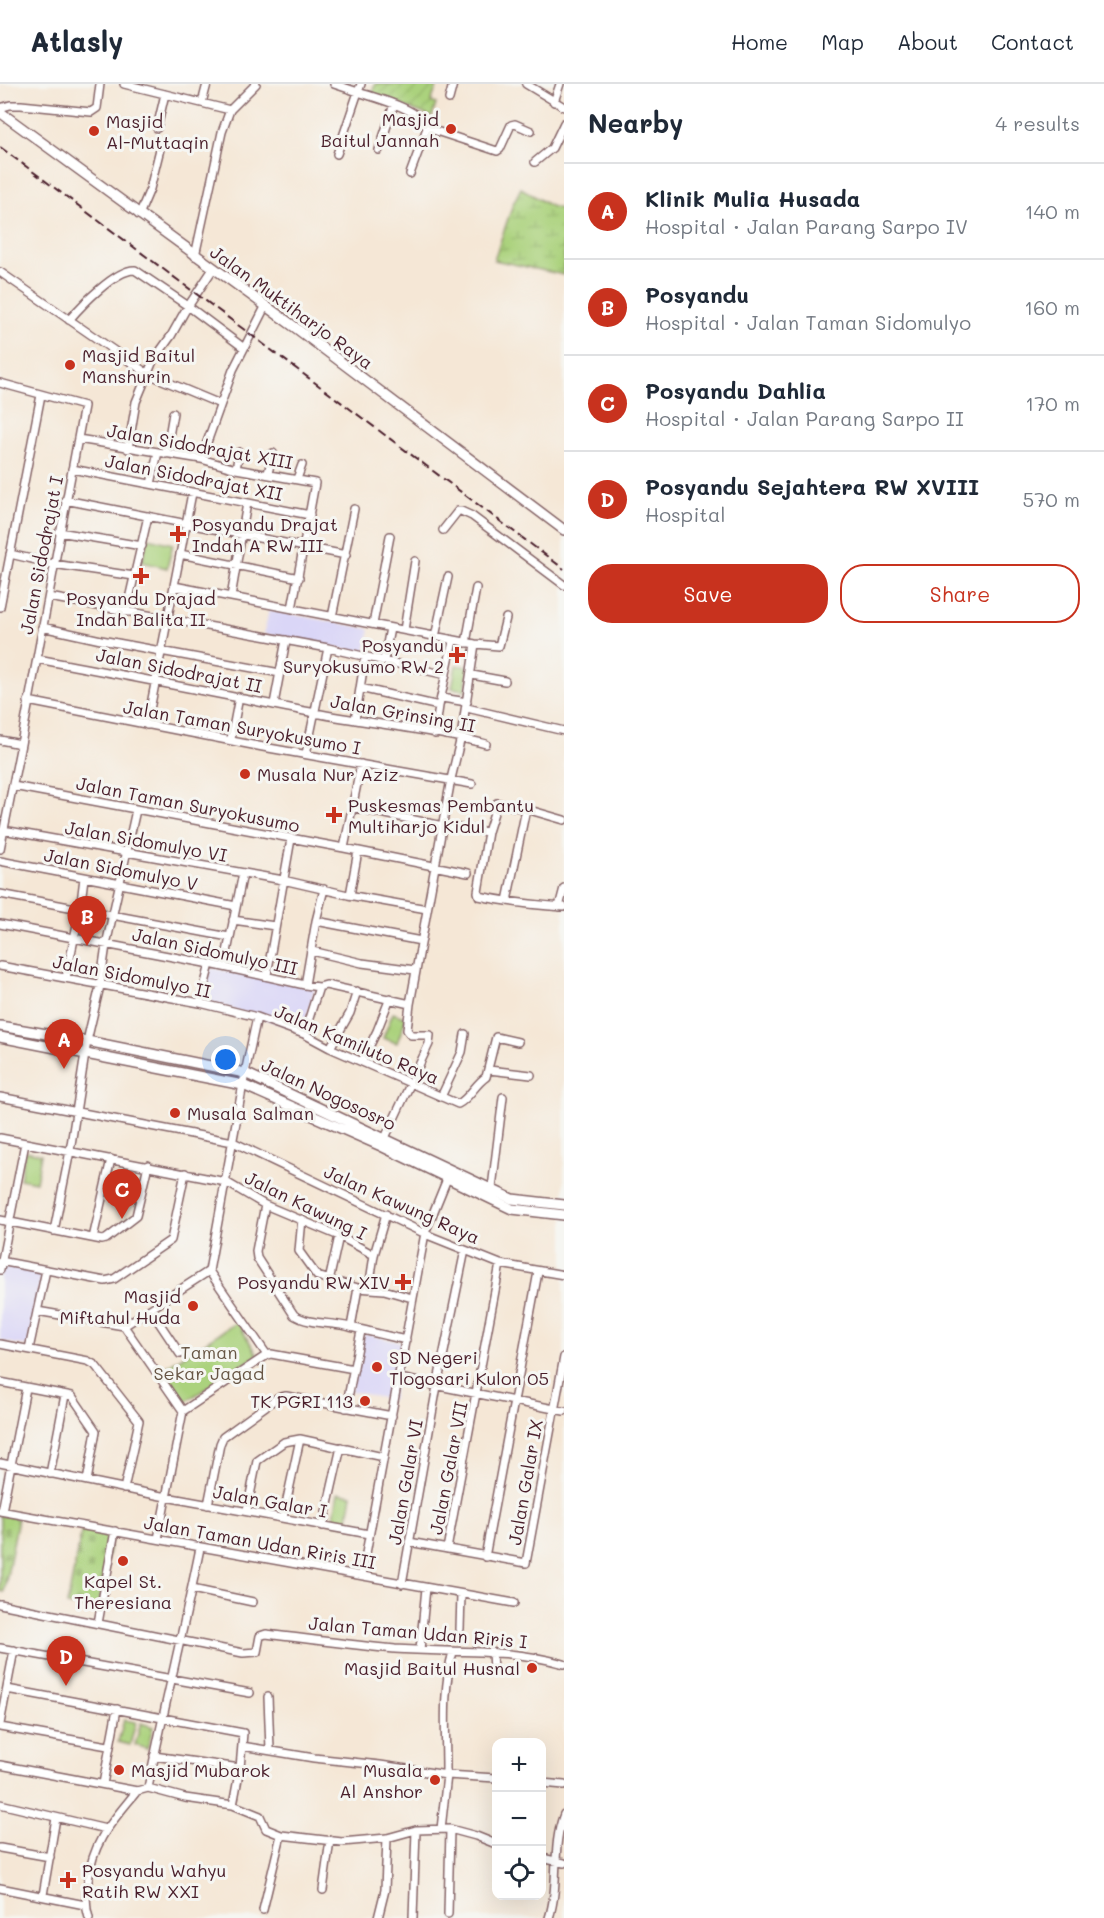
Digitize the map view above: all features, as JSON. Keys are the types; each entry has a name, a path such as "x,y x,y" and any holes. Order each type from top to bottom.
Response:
{"street":[{"path":"0,110 10,105 21,105 91,112 97,108 100,84"},
{"path":"125,84 230,110"},
{"path":"202,103 207,84"},
{"path":"195,256 222,132 230,110 256,84"},
{"path":"334,84 394,104 422,118 427,128 497,151 501,149 511,125 515,124 531,131"},
{"path":"337,154 361,84"},
{"path":"449,99 453,84"},
{"path":"526,84 564,107"},
{"path":"554,102 560,84"},
{"path":"158,128 165,94"},
{"path":"379,150 394,104"},
{"name":"Jalan Muktiharjo Raya","path":"0,110 564,530"},
{"path":"535,162 552,148 564,123"},
{"path":"410,174 427,128"},
{"path":"139,215 150,189 160,149"},
{"path":"128,448 136,402 153,361 213,269"},
{"path":"69,320 86,300 117,275 130,270 139,272 244,348"},
{"path":"0,272 148,374 220,404"},
{"path":"201,459 220,404 265,307"},
{"path":"0,383 41,395 0,607"},
{"name":"Jalan Sidodrajat I","path":"0,849 84,406 41,395"},
{"path":"166,454 173,413"},
{"name":"Jalan Sidodrajat XIII","path":"78,439 201,459 236,469 314,482 316,485 310,514"},
{"path":"151,484 158,452"},
{"path":"236,469 239,452"},
{"path":"268,473 273,453"},
{"path":"297,479 302,465"},
{"name":"Jalan Sidodrajat XII","path":"72,469 310,514"},
{"path":"147,725 192,493"},
{"path":"65,500 346,555"},
{"path":"231,597 247,503"},
{"path":"332,617 354,509"},
{"path":"443,530 458,511 461,511 480,521 564,585"},
{"path":"292,609 310,514"},
{"path":"126,612 148,516"},
{"path":"60,532 142,546"},
{"path":"373,624 390,536"},
{"path":"10,554 54,564 134,576"},
{"path":"180,554 299,578"},
{"path":"404,630 415,561"},
{"path":"435,637 448,577"},
{"path":"174,586 475,644 500,645 506,618"},
{"path":"466,643 476,588"},
{"path":"49,597 328,648 446,675"},
{"path":"42,627 280,673"},
{"path":"384,660 390,628"},
{"path":"274,704 286,640"},
{"path":"435,734 453,641"},
{"path":"385,1138 429,1044 430,1035 411,1035 407,1030 415,970 451,779 462,737 475,644"},
{"path":"306,754 328,648"},
{"path":"355,720 365,657"},
{"name":"Jalan Sidodrajat II","path":"37,660 314,713"},
{"path":"472,675 506,681"},
{"path":"360,688 467,705 564,731"},
{"path":"231,739 239,697"},
{"name":"Jalan Taman Suryokusumo I","path":"28,701 472,784"},
{"name":"Jalan Grinsing II","path":"314,713 462,737 486,744"},
{"path":"0,740 21,744"},
{"path":"344,848 361,764"},
{"name":"Jalan Taman Suryokusumo","path":"13,786 468,873"},
{"path":"564,820 497,803 479,875 479,896 562,907 564,888"},
{"path":"352,807 443,826 488,832"},
{"path":"507,901 526,809"},
{"path":"54,1231 70,1151 87,1041 136,810"},
{"name":"Jalan Sidomulyo VI","path":"3,830 283,880 350,896 427,909"},
{"path":"267,975 291,838"},
{"path":"350,896 358,851"},
{"name":"Jalan Sidomulyo V","path":"0,861 236,906"},
{"path":"224,967 243,873"},
{"path":"66,978 84,878"},
{"path":"305,985 324,889"},
{"path":"0,894 229,937"},
{"path":"233,920 275,926"},
{"path":"316,921 421,941"},
{"path":"0,924 74,938"},
{"name":"Jalan Sidomulyo III","path":"74,938 267,975 305,985 319,987 326,985 357,991 410,1004"},
{"path":"312,951 362,963 415,970"},
{"path":"200,1004 210,964"},
{"name":"Jalan Sidomulyo II","path":"0,966 257,1017"},
{"path":"304,1034 319,987"},
{"path":"330,1048 350,1013 357,991"},
{"path":"362,1061 390,998"},
{"name":"Jalan Kamiluto Raya","path":"209,1271 257,1017 304,1034 330,1048 458,1104 463,1102 476,1084 486,1077 489,1070"},
{"name":"Jalan Nogososro","path":"0,1026 245,1073 385,1138 512,1209 564,1215"},
{"path":"441,1097 462,1052 465,1034"},
{"name":"Jalan Nogososro","path":"0,1037 243,1085 381,1146 449,1174 492,1188 512,1199 564,1205"},
{"path":"518,1042 496,1037 489,1070 531,1074"},
{"name":"Jalan Kawung Raya","path":"0,1097 233,1142 465,1250 500,1264 564,1275"},
{"path":"492,1188 503,1097"},
{"name":"Jalan Kawung I","path":"0,1138 226,1182 265,1204 339,1236 374,1255"},
{"path":"0,1270 25,1143"},
{"path":"93,1238 111,1159"},
{"path":"0,1220 106,1239 136,1216 148,1165"},
{"path":"1,1261 109,1281 169,1242 185,1173"},
{"path":"362,1575 425,1233 449,1174"},
{"path":"265,1204 256,1251 257,1258 289,1311 298,1318 406,1340"},
{"path":"369,1288 374,1255 386,1214"},
{"path":"302,1219 299,1251 317,1276 358,1288 369,1288 412,1298"},
{"path":"329,1281 339,1236"},
{"name":"Jalan Galar VI","path":"402,1584 437,1386 465,1250"},
{"name":"Jalan Galar VII","path":"447,1550 478,1393 500,1264"},
{"path":"29,1349 46,1270"},
{"path":"37,1311 124,1326 209,1271 267,1355"},
{"path":"409,1542 485,1557 538,1272"},
{"path":"351,1327 358,1288"},
{"path":"150,1309 180,1354"},
{"path":"124,1326 183,1411"},
{"path":"346,1408 362,1331"},
{"path":"0,1344 88,1361 95,1365 139,1421 124,1489"},
{"path":"158,1539 183,1411 271,1354 354,1369"},
{"name":"Jalan Galar IX","path":"485,1557 526,1563 560,1409 564,1357"},
{"path":"399,1378 560,1409"},
{"path":"0,1382 72,1396 96,1431 87,1481"},
{"path":"1,1511 26,1388"},
{"path":"50,1474 65,1395"},
{"path":"208,1505 219,1444 223,1437 277,1398 286,1396 392,1416"},
{"path":"247,1510 256,1461 284,1442 300,1439 383,1457"},
{"path":"283,1518 300,1439"},
{"path":"324,1526 340,1447"},
{"name":"Jalan Galar I","path":"0,1463 124,1489 369,1534"},
{"name":"Jalan Taman Udan Riris III","path":"1,1511 514,1603"},
{"path":"98,1623 115,1531"},
{"path":"148,1788 171,1679 182,1640 200,1548"},
{"path":"420,1650 426,1588"},
{"path":"192,1589 253,1602"},
{"path":"460,1629 461,1595"},
{"name":"Jalan Taman Udan Riris I","path":"0,1604 243,1653 254,1652 260,1636 266,1634 420,1650 512,1653 564,1664"},
{"path":"0,1648 250,1693"},
{"path":"14,1650 0,1726 108,1746"},
{"path":"441,1829 447,1774 448,1668 453,1652"},
{"path":"492,1652 493,1670"},
{"path":"6,1689 236,1730 244,1735 233,1805"},
{"path":"268,1697 270,1749"},
{"path":"103,1784 108,1746 117,1709"},
{"path":"242,1746 314,1758 492,1778"},
{"path":"154,1756 240,1768"},
{"path":"0,1765 137,1791 148,1788 185,1798 233,1805 256,1814 266,1829 281,1835 342,1842 387,1838 416,1830 450,1829 492,1842"},
{"path":"546,1783 564,1785"},
{"path":"89,1918 85,1905 93,1853 106,1829 137,1791"},
{"path":"0,1804 106,1829"},
{"path":"549,1918 554,1899 553,1888 560,1862 556,1844 564,1814"},
{"path":"43,1896 56,1818"},
{"path":"448,1914 450,1829"},
{"path":"413,1918 416,1830"},
{"path":"263,1910 281,1835"},
{"path":"378,1918 385,1890 387,1838"},
{"path":"323,1890 330,1840"},
{"path":"0,1848 50,1857"},
{"path":"0,1888 85,1905"}],"shaded area":[{"path":"269,610 370,629 365,653 264,634"},
{"path":"211,968 315,988 302,1031 202,1000"},
{"path":"2,1266 42,1273 28,1346 0,1341"},
{"name":"SD Negeri Tlogosari Kulon 05","path":"364,1334 404,1343 392,1400 351,1391"}],"green space":[{"path":"375,84 438,84 431,102 436,104 432,117 372,94"},
{"path":"521,188 550,206 564,210 564,275 494,260 513,204"},
{"path":"148,538 173,544 167,568 142,562"},
{"path":"456,665 469,667 465,690 452,688"},
{"path":"393,1013 406,1018 397,1043 383,1038"},
{"path":"25,1151 41,1154 36,1182 20,1179"},
{"name":"Taman Sekar Jagad","path":"237,1322 258,1355 182,1404 161,1370"},
{"path":"338,1493 352,1495 347,1525 333,1523"},
{"path":"0,1515 18,1518 4,1592 0,1591"},
{"path":"82,1529 112,1535 97,1611 67,1605"},
{"path":"124,1720 136,1722 130,1745 118,1742"},
{"path":"141,1723 153,1727 147,1749 135,1745"}],"railway":[{"path":"0,147 564,569"}],"place":[{"name":"Masjid Baitul Jannah","path":"451,129"},
{"name":"Masjid Al-Muttaqin","path":"94,131"},
{"name":"Masjid Baitul Manshurin","path":"70,365"},
{"name":"Posyandu Drajat Indah A RW III","path":"178,534"},
{"name":"Posyandu Drajad Indah Balita II","path":"141,576"},
{"name":"Posyandu Suryokusumo RW 2","path":"457,655"},
{"name":"Musala Nur Aziz","path":"245,774"},
{"name":"Puskesmas Pembantu Multiharjo Kidul","path":"334,815"},
{"name":"Posyandu","path":"87,946"},
{"name":"Klinik Mulia Husada","path":"64,1069"},
{"name":"Musala Salman","path":"175,1113"},
{"name":"Posyandu Dahlia","path":"122,1219"},
{"name":"Posyandu RW XIV","path":"403,1282"},
{"name":"Masjid Miftahul Huda","path":"193,1306"},
{"name":"SD Negeri Tlogosari Kulon 05","path":"377,1367"},
{"name":"TK PGRI 113","path":"365,1401"},
{"name":"Kapel St. Theresiana","path":"123,1561"},
{"name":"Masjid Baitul Husnal","path":"532,1668"},
{"name":"Posyandu Sejahtera RW XVIII","path":"66,1686"},
{"name":"Masjid Mubarok","path":"119,1770"},
{"name":"Musala Al Anshor","path":"435,1780"},
{"name":"Posyandu Wahyu Ratih RW XXI","path":"68,1880"}]}
